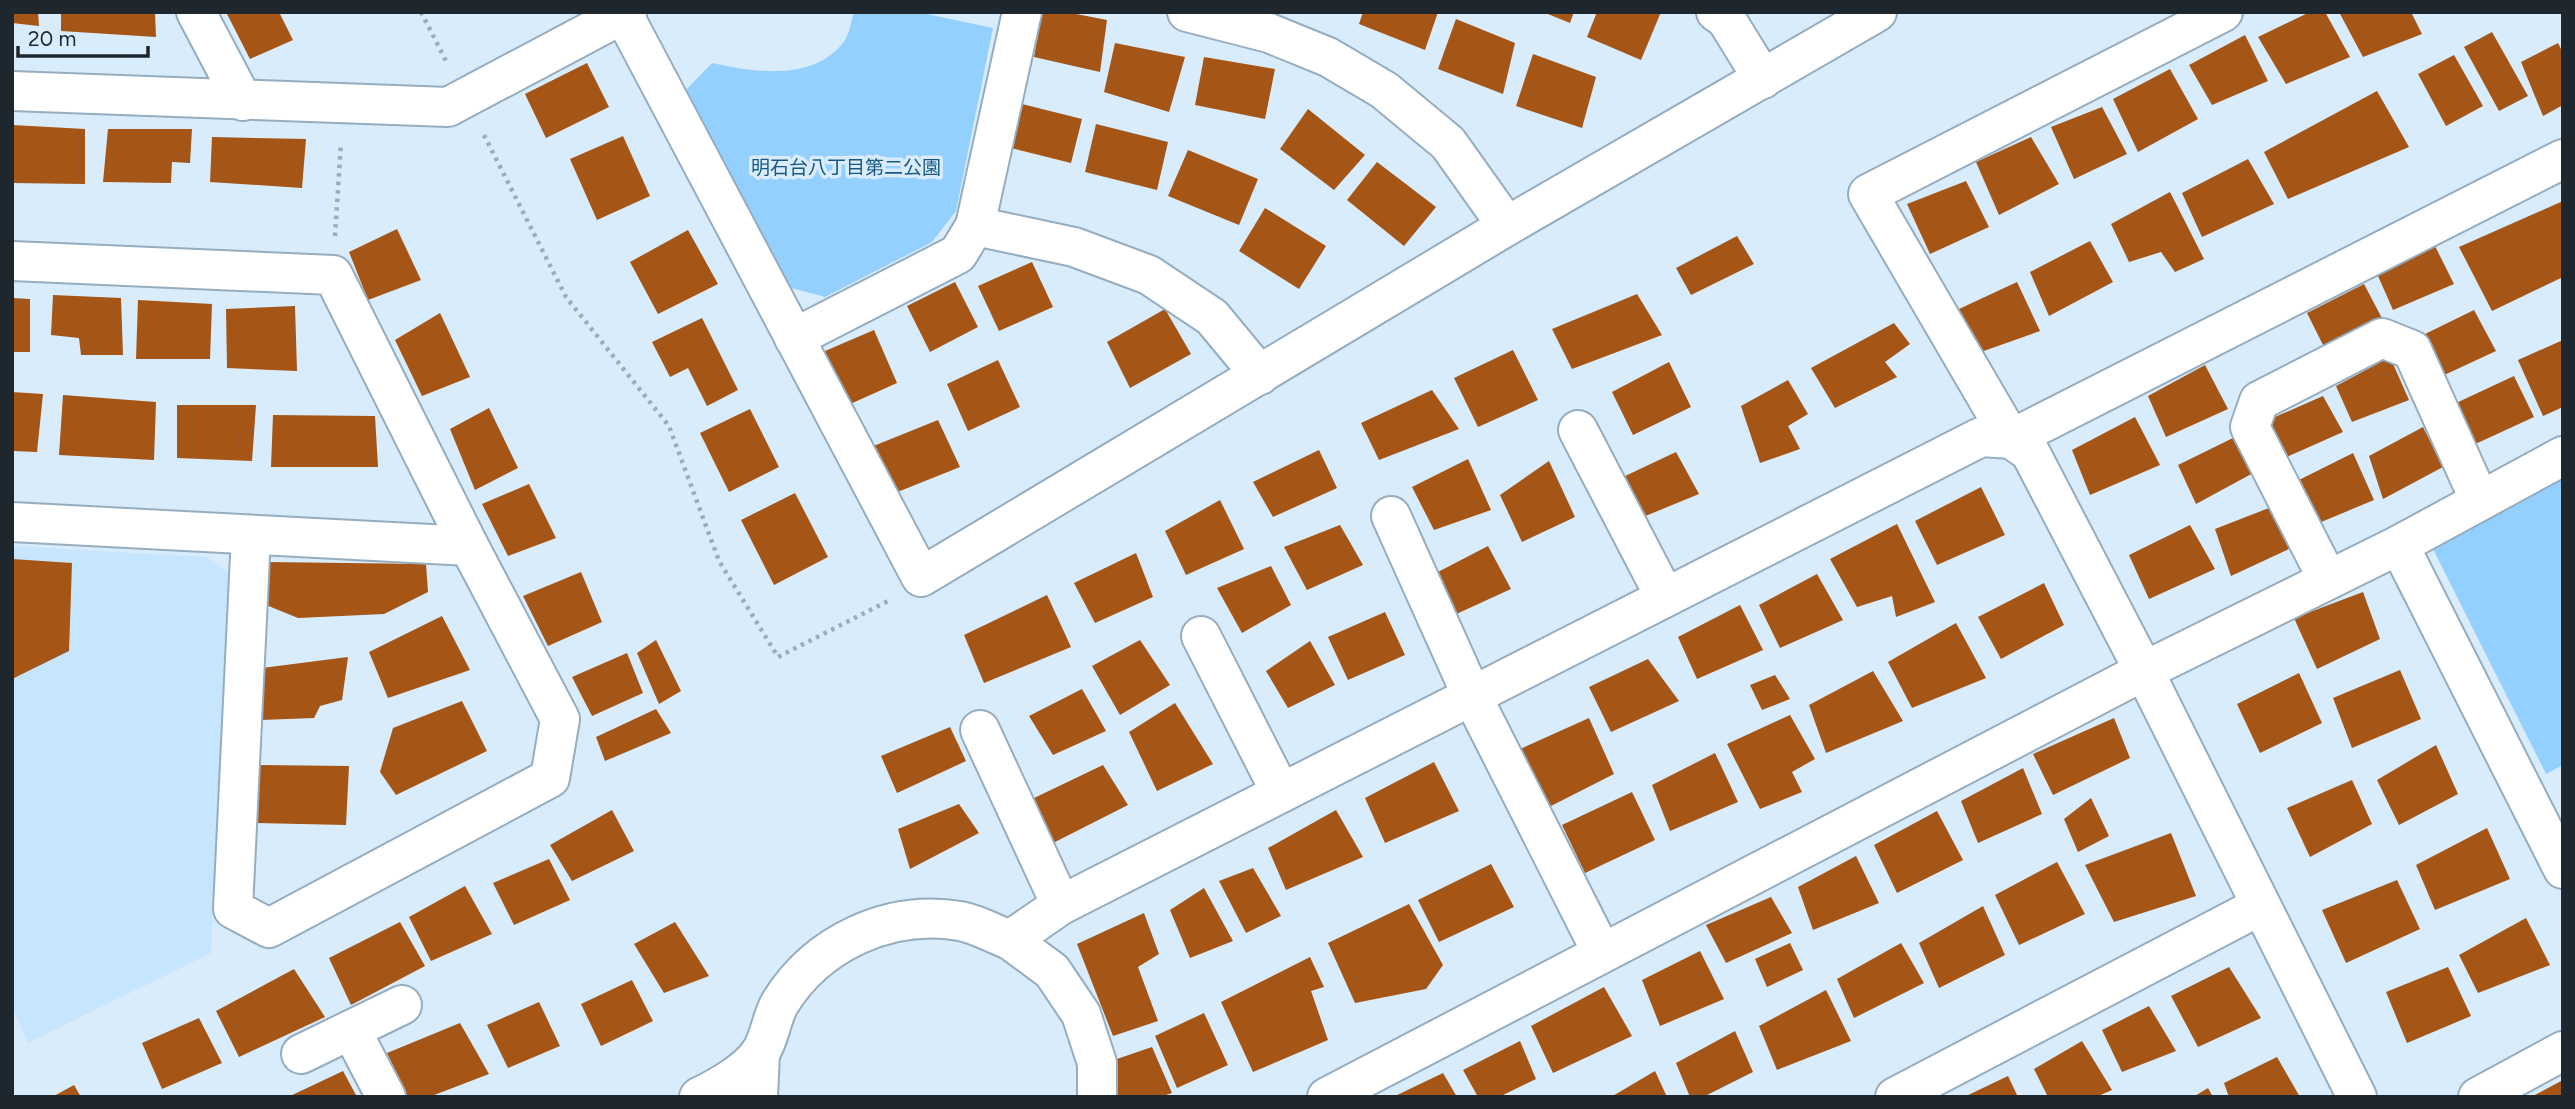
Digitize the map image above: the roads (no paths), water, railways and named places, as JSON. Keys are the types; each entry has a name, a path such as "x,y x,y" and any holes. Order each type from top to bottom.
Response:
{"street":[{"path":"196,12 243,101"},
{"path":"794,338 958,254 975,226 1021,12"},
{"path":"1187,12 1269,33 1328,57 1384,90 1448,143 1507,226"},
{"path":"1716,12 1726,19 1763,79"},
{"path":"12,90 448,107 624,13 921,577 1507,226 1877,12"},
{"path":"2223,12 1868,194 2011,439 2029,452 2144,671 2357,1097"},
{"path":"1010,940 1061,905 1981,437 2011,439 2563,159"},
{"path":"975,226 1074,247 1149,275 1212,317 1260,374"},
{"path":"12,261 333,275 469,546 560,719 551,778 268,928 233,909 251,535"},
{"path":"2328,580 2250,427 2259,401 2382,338 2412,349 2480,501"},
{"path":"1578,430 1665,597"},
{"path":"1338,1094 1602,953 2144,671 2399,545 2563,456"},
{"path":"1391,516 1472,696 1602,953"},
{"path":"12,522 469,546"},
{"path":"2399,545 2563,869"},
{"path":"1200,636 1281,793"},
{"path":"981,730 1061,905"},
{"path":"1895,1097 2260,906"},
{"path":"758,1097 760,1053 779,1004 812,963 857,933 908,919 961,921 1010,940 1052,971 1081,1014 1097,1063 1097,1097"},
{"path":"301,1054 402,1005"},
{"path":"351,1030 386,1097"},
{"path":"2478,1097 2563,1051"},
{"path":"699,1097 726,1083 760,1053"}],"park label":[{"name":"明石台八丁目第二公園","path":"846,167"}]}
